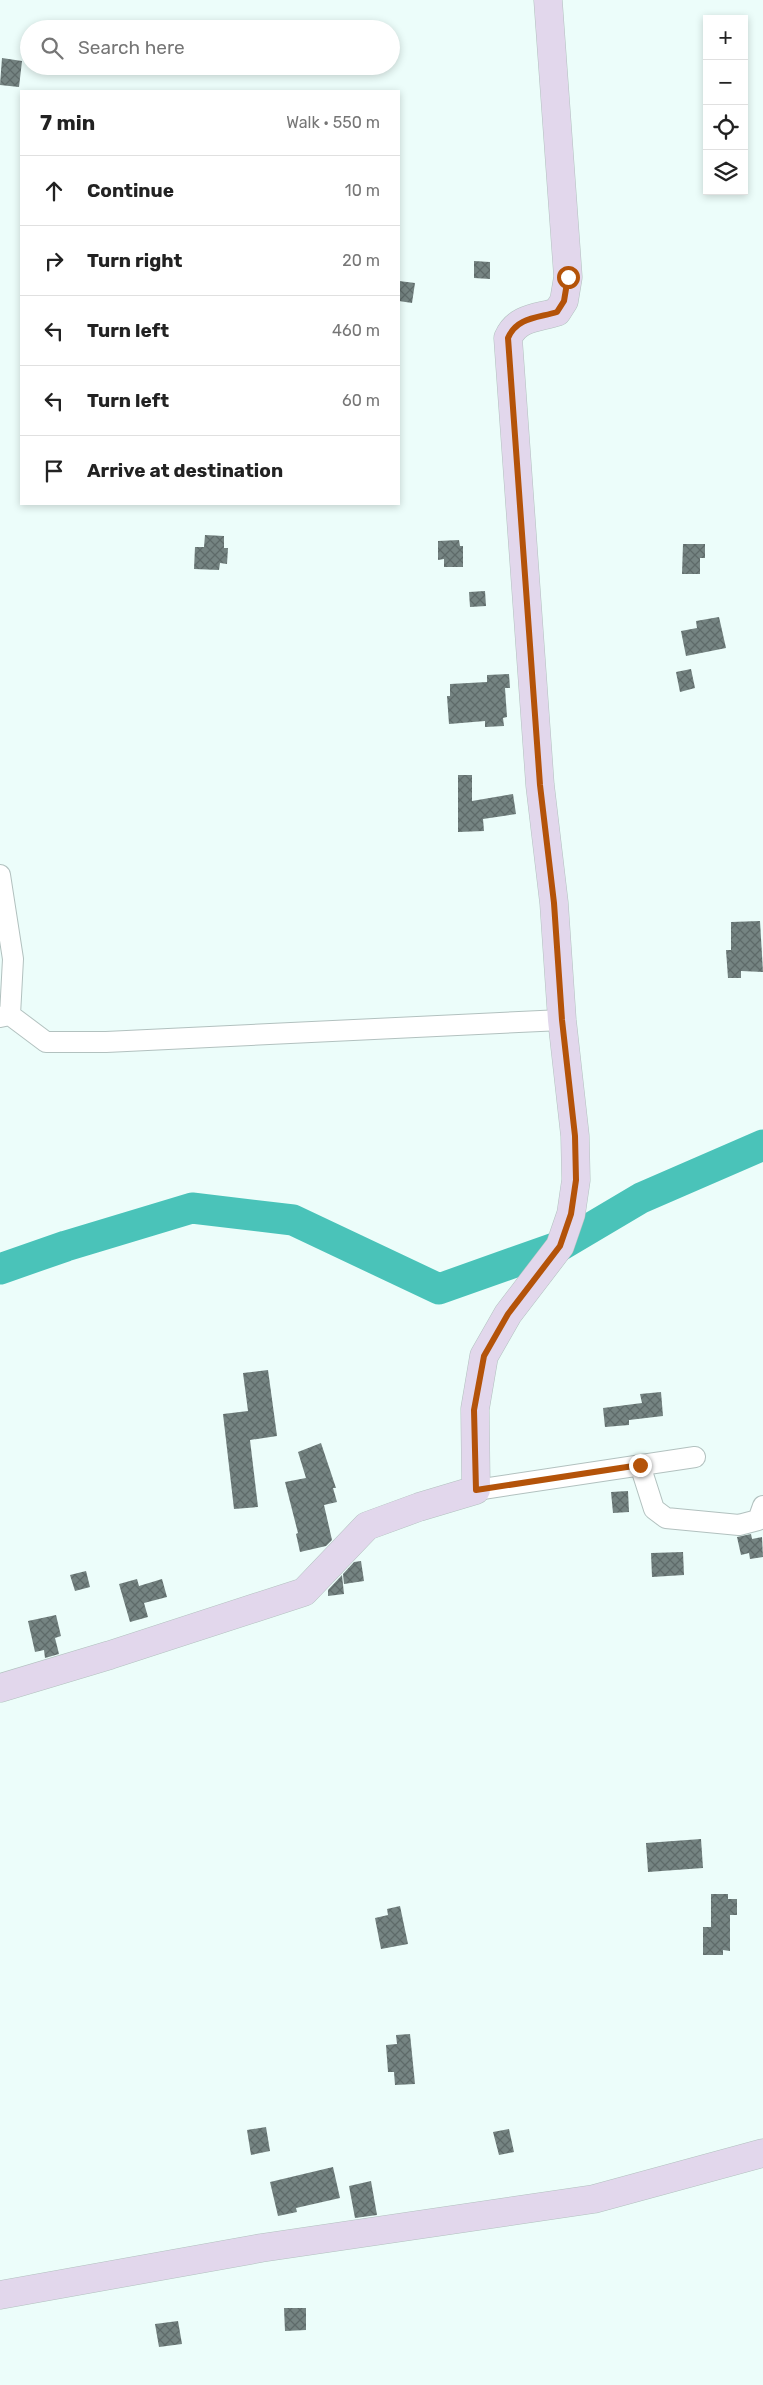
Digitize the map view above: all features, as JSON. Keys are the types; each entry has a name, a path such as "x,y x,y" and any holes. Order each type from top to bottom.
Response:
{"main road":[{"path":"0,1688 110,1655 304,1592 367,1526 419,1507 476,1490 474,1410 484,1356 508,1314 560,1246 571,1214 576,1180 575,1136 562,1020 554,903 540,785 508,338 512,329 518,323 557,312 564,301 568,277 548,0"},
{"path":"0,2295 260,2248 594,2199 763,2153"}],"street":[{"path":"0,875 13,959 5,1016 46,1042 106,1042 562,1020"},
{"path":"476,1490 695,1457"},
{"path":"640,1465 654,1510 666,1518 739,1525 758,1520 763,1506"}],"building":[{"path":"2,58 20,61 19,87 0,85"},
{"path":"474,261 490,262 490,279 474,278"},
{"path":"400,281 415,283 412,303 400,301"},
{"path":"205,535 224,536 224,548 228,548 227,564 220,563 219,570 194,569 195,547 204,547"},
{"path":"459,540 460,546 463,546 463,567 444,567 444,559 438,560 438,541"},
{"path":"683,544 705,544 705,558 700,558 700,574 682,574"},
{"path":"485,591 486,606 470,607 469,592"},
{"path":"719,617 726,648 686,656 681,631 697,628 696,621"},
{"path":"691,669 695,688 680,692 676,672"},
{"path":"509,674 510,688 505,688 507,717 503,718 504,726 485,727 485,721 449,724 447,696 450,696 450,684 487,682 487,675"},
{"path":"458,775 472,775 472,801 513,794 516,814 483,819 484,831 458,832"},
{"path":"760,921 763,972 741,971 741,978 728,978 726,950 731,950 731,922"},
{"path":"268,1370 277,1436 250,1440 258,1507 234,1509 223,1414 248,1411 243,1373"},
{"path":"661,1392 663,1416 629,1420 629,1425 605,1427 603,1408 642,1403 640,1394"},
{"path":"321,1443 336,1488 333,1488 337,1502 324,1505 332,1540 326,1546 300,1552 296,1534 298,1533 285,1482 306,1478 298,1452"},
{"path":"628,1491 629,1512 613,1513 611,1492"},
{"path":"751,1534 752,1539 762,1537 763,1557 750,1559 749,1553 741,1555 737,1537"},
{"path":"683,1552 684,1575 652,1577 651,1553"},
{"path":"361,1561 364,1581 344,1584 343,1574 354,1562"},
{"path":"86,1571 90,1587 75,1591 70,1575"},
{"path":"342,1575 344,1594 328,1596 328,1590"},
{"path":"137,1579 139,1586 162,1579 167,1597 144,1603 148,1617 130,1622 119,1584"},
{"path":"56,1615 61,1636 55,1638 59,1654 45,1658 44,1650 35,1652 28,1621"},
{"path":"701,1839 703,1868 648,1872 646,1843"},
{"path":"711,1894 728,1894 728,1899 737,1899 737,1915 730,1915 730,1951 723,1950 723,1955 703,1955 703,1927 711,1927"},
{"path":"400,1906 408,1944 381,1949 375,1918 388,1915 387,1909"},
{"path":"410,2034 415,2084 395,2085 394,2072 388,2072 386,2045 397,2044 396,2035"},
{"path":"266,2127 270,2151 251,2155 247,2130"},
{"path":"509,2129 514,2152 499,2155 493,2132"},
{"path":"333,2167 340,2198 296,2208 297,2212 278,2216 270,2182"},
{"path":"371,2181 377,2215 355,2218 349,2186"},
{"path":"284,2308 306,2308 306,2330 285,2331"},
{"path":"178,2321 182,2344 159,2347 155,2324"}],"waterway":[{"path":"0,1269 66,1246 192,1208 293,1220 439,1289 560,1246 641,1198 763,1145"}],"route":[{"path":"568,277 564,301 557,312 518,323 512,329 508,338 540,785 554,903 562,1020 575,1136 576,1180 571,1214 560,1246 508,1314 484,1356 474,1410 476,1490 640,1465"}]}
